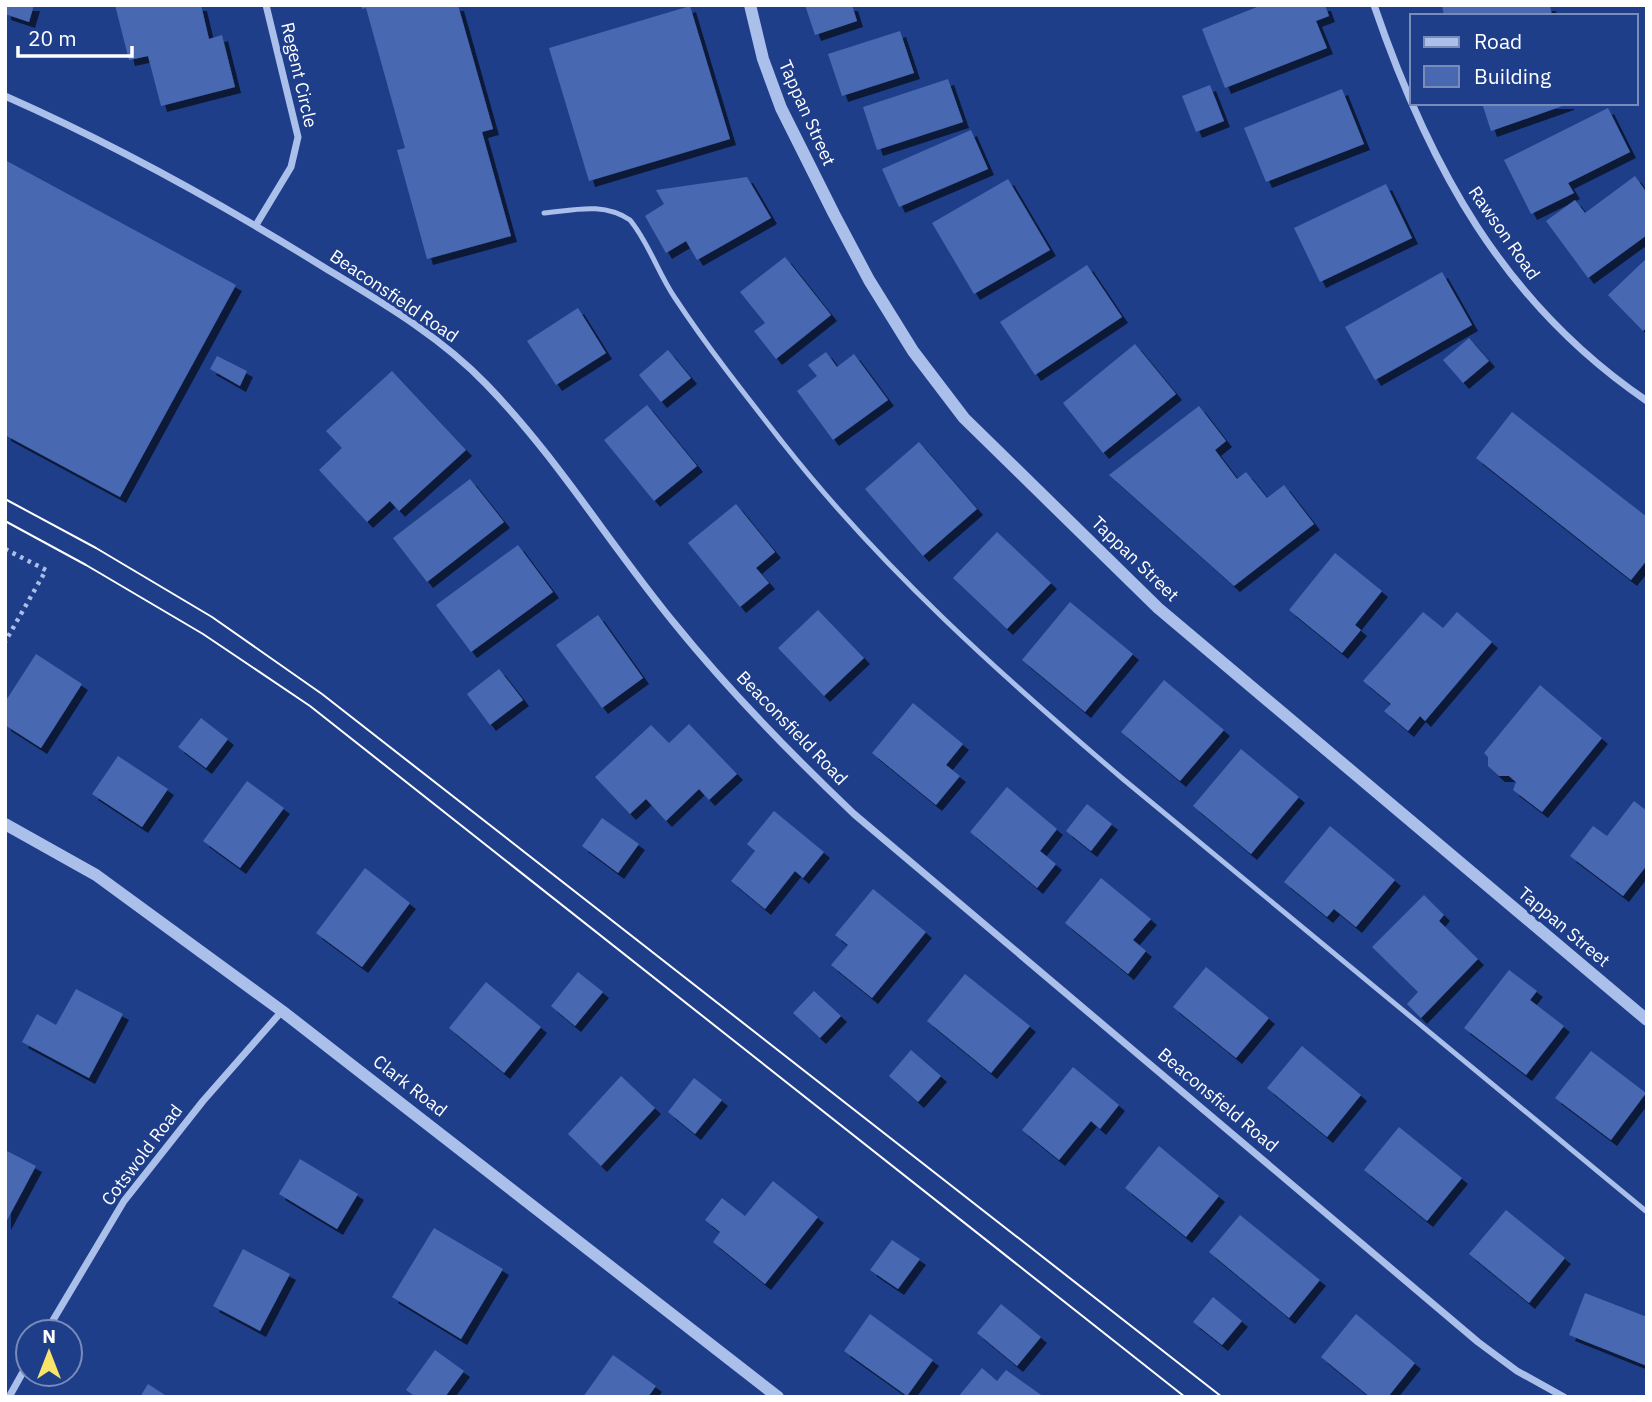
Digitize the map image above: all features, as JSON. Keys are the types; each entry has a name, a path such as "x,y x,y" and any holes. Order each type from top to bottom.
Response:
{"street":[{"name":"Regent Circle","path":"256,225 291,167 298,137 266,5"},
{"name":"Tappan Street","path":"750,5 763,59 781,108 834,214 869,280 913,351 964,418 1158,608 1647,1020"},
{"name":"Rawson Road","path":"1374,5 1410,99"},
{"name":"Beaconsfield Road","path":"5,96 81,132 256,225 415,325 458,358 486,384 552,462 691,644 780,743 854,814 1478,1342 1517,1371 1564,1397"},
{"name":"Rawson Road","path":"1413,105 1448,181 1503,266 1562,332 1597,364 1647,401"},
{"name":"Clark Road","path":"5,824 96,875 282,1011 778,1397"},
{"name":"Cotswold Road","path":"54,1318 124,1201 203,1101 282,1011"}],"lane":[{"path":"544,213 604,209 617,212 630,220 676,300 782,441 837,508 922,598 1051,718 1123,779 1647,1212"}],"path":[{"path":"5,549 46,570 5,642"}],"building":[{"path":"5,5 34,5 29,22 5,14"},
{"path":"115,5 201,5 209,39 222,35 235,87 161,106 148,56 129,60"},
{"path":"361,5 458,5 493,129 482,132 511,236 427,259 397,150 405,148 366,8 362,9"},
{"path":"805,5 852,5 857,21 815,35"},
{"path":"1262,5 1325,5 1329,16 1316,21 1327,48 1225,88 1202,29"},
{"path":"1442,5 1550,5 1552,14 1444,14"},
{"path":"690,6 730,139 589,181 549,48"},
{"path":"900,31 914,73 842,96 828,54"},
{"path":"948,79 963,122 877,150 863,107"},
{"path":"1210,85 1224,121 1196,132 1182,96"},
{"path":"1342,89 1364,144 1266,182 1244,128"},
{"path":"1483,105 1565,105 1491,131"},
{"path":"1608,108 1630,152 1568,183 1574,193 1531,214 1504,160"},
{"path":"971,130 988,169 899,207 882,169"},
{"path":"5,160 236,285 120,497 5,435"},
{"path":"1635,176 1647,193 1647,235 1588,278 1546,221 1575,200 1585,213"},
{"path":"747,177 771,218 697,260 686,241 666,253 645,216 664,204 656,190"},
{"path":"1008,179 1050,250 974,294 932,223"},
{"path":"1386,184 1412,238 1320,282 1294,228"},
{"path":"785,257 831,315 776,359 754,331 765,323 740,292"},
{"path":"1647,258 1647,327 1643,331 1608,295"},
{"path":"1087,265 1122,317 1035,375 1000,322"},
{"path":"1442,272 1472,325 1375,380 1345,327"},
{"path":"578,308 606,353 556,385 527,341"},
{"path":"1469,338 1489,361 1463,383 1443,360"},
{"path":"1135,344 1176,394 1103,453 1063,403"},
{"path":"668,350 691,378 661,402 639,375"},
{"path":"826,352 837,367 854,354 888,400 833,440 797,391 817,376 808,365"},
{"path":"217,356 247,371 240,386 210,369"},
{"path":"392,371 466,450 399,511 390,501 367,522 319,470 342,448 326,431"},
{"path":"647,405 697,466 654,501 604,440"},
{"path":"1199,406 1226,441 1215,450 1237,479 1246,472 1267,498 1284,485 1314,524 1234,586 1109,475"},
{"path":"1512,412 1647,517 1647,560 1631,580 1476,458"},
{"path":"919,442 977,509 923,556 865,489"},
{"path":"470,479 504,522 427,582 393,538"},
{"path":"736,504 775,552 756,568 769,583 740,607 688,543"},
{"path":"997,532 1051,583 1007,629 953,578"},
{"path":"518,545 553,592 471,652 436,605"},
{"path":"1335,553 1382,591 1355,625 1361,630 1342,653 1289,610"},
{"path":"1070,602 1133,654 1085,712 1022,660"},
{"path":"818,610 864,658 824,696 778,648"},
{"path":"1423,612 1443,628 1457,612 1492,642 1425,721 1420,716 1408,731 1384,711 1391,704 1363,681"},
{"path":"598,615 643,678 602,708 556,645"},
{"path":"36,654 82,684 41,748 5,725 5,702"},
{"path":"499,669 523,700 490,725 467,694"},
{"path":"1164,680 1224,730 1180,781 1121,732"},
{"path":"1540,685 1602,738 1542,812 1513,790 1516,782 1509,776 1499,776 1488,766 1488,757 1484,753"},
{"path":"913,703 963,744 946,765 960,776 936,805 872,753"},
{"path":"201,718 228,739 206,768 178,747"},
{"path":"689,724 737,774 709,800 699,789 666,821 646,799 630,814 595,777 651,725 669,743"},
{"path":"1241,749 1299,797 1251,854 1193,806"},
{"path":"118,756 168,789 142,827 92,794"},
{"path":"247,781 284,808 240,868 203,841"},
{"path":"1007,787 1057,829 1040,851 1056,864 1037,888 970,832"},
{"path":"1634,801 1647,811 1647,865 1623,896 1570,856 1593,826 1607,836"},
{"path":"1087,804 1112,824 1091,851 1066,831"},
{"path":"774,811 824,852 803,878 795,871 765,909 731,881 755,851 747,844"},
{"path":"602,818 639,844 618,873 582,846"},
{"path":"1330,826 1395,880 1356,927 1334,909 1327,917 1284,882"},
{"path":"365,868 410,903 362,967 316,933"},
{"path":"1101,878 1151,919 1133,940 1146,951 1128,974 1065,923"},
{"path":"873,889 926,932 872,998 831,965 848,945 835,935"},
{"path":"1424,895 1444,915 1439,921 1478,959 1421,1018 1407,1004 1418,992 1372,947"},
{"path":"1206,967 1269,1018 1236,1058 1173,1007"},
{"path":"1509,970 1537,991 1530,1000 1564,1026 1526,1075 1464,1028"},
{"path":"578,972 603,992 575,1026 551,1006"},
{"path":"965,974 1030,1026 991,1073 927,1021"},
{"path":"486,982 541,1027 504,1073 449,1028"},
{"path":"76,989 123,1014 89,1078 22,1042 37,1014 56,1025"},
{"path":"814,991 841,1016 820,1038 793,1013"},
{"path":"1302,1046 1361,1095 1327,1137 1267,1088"},
{"path":"911,1050 941,1076 918,1102 889,1076"},
{"path":"1591,1051 1646,1093 1611,1140 1555,1098"},
{"path":"1073,1067 1119,1105 1100,1129 1091,1121 1059,1160 1022,1130"},
{"path":"621,1076 655,1108 601,1166 568,1134"},
{"path":"694,1078 722,1100 695,1134 668,1112"},
{"path":"1399,1127 1462,1178 1427,1221 1364,1170"},
{"path":"1159,1146 1219,1196 1186,1237 1125,1188"},
{"path":"5,1150 36,1166 5,1224"},
{"path":"300,1159 358,1194 337,1229 279,1194"},
{"path":"773,1181 818,1217 765,1284 713,1242 720,1232 705,1220 722,1198 745,1216"},
{"path":"1506,1210 1565,1258 1529,1303 1469,1254"},
{"path":"1240,1215 1320,1280 1289,1318 1209,1252"},
{"path":"434,1228 503,1269 461,1339 392,1297"},
{"path":"892,1240 920,1259 898,1289 870,1270"},
{"path":"243,1249 290,1274 260,1331 213,1306"},
{"path":"1585,1293 1647,1317 1647,1366 1569,1335"},
{"path":"1213,1297 1242,1321 1222,1345 1193,1322"},
{"path":"1001,1304 1041,1337 1017,1366 977,1333"},
{"path":"870,1314 933,1360 907,1396 844,1351"},
{"path":"1356,1314 1415,1363 1388,1397 1370,1397 1321,1357"},
{"path":"435,1350 464,1371 445,1397 416,1397 406,1390"},
{"path":"613,1355 656,1386 648,1397 583,1397"},
{"path":"982,1368 997,1381 1006,1370 1044,1397 958,1397"},
{"path":"148,1384 168,1397 140,1397"}],"tram line":[{"path":"5,499 96,548 212,617 322,694 1222,1397"},
{"path":"5,521 203,634 310,706 1185,1397"}]}
